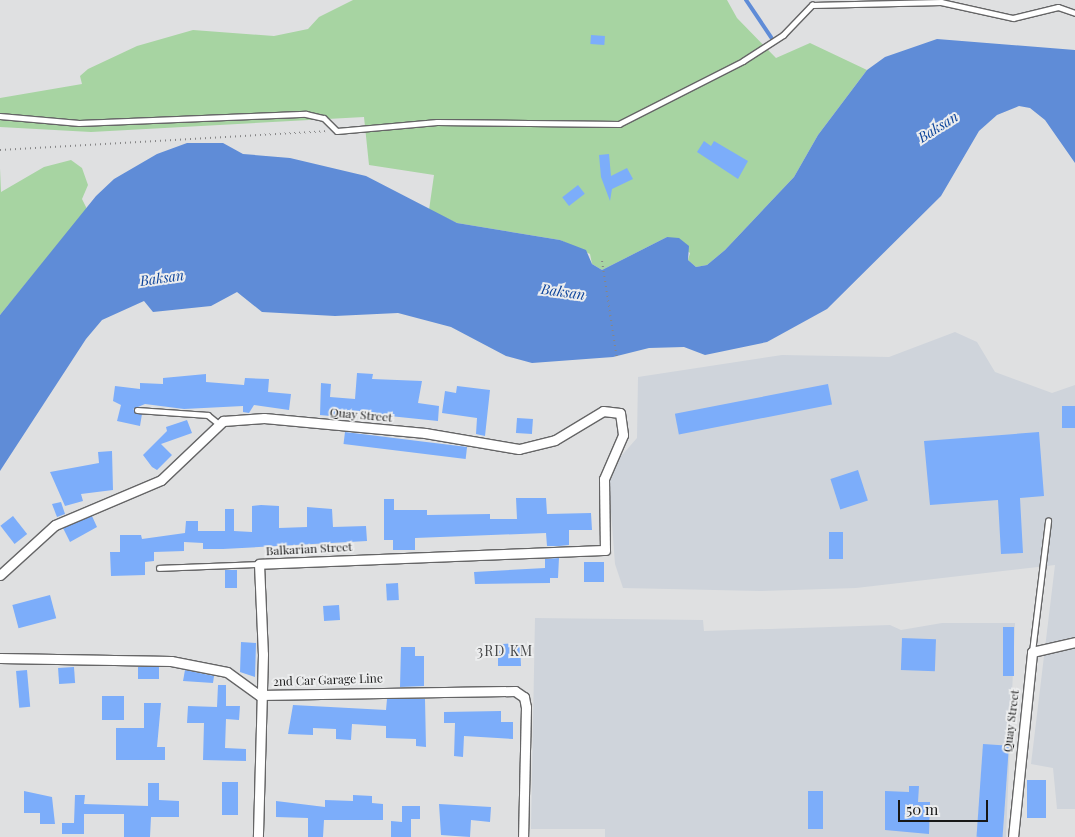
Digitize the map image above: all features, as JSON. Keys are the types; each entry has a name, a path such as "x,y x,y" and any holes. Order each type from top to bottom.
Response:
{"street":[{"name":"Quay Street","path":"219,424 264,418 425,433 519,449 545,444 603,411 615,410 624,425 604,479 605,550"},
{"path":"0,575 55,525 161,480 219,424"},
{"name":"Balkarian Street","path":"258,837 259,695 263,654 258,564 605,550"},
{"path":"1032,652 1075,642"},
{"name":"Quay Street","path":"1013,837 1032,652"},
{"name":"2nd Car Garage Line","path":"0,658 171,661 227,672 259,695 397,689 520,693 526,707 523,837"}],"lane":[{"path":"0,116 79,123 306,114 324,118 337,131 437,122 619,124 743,60 783,35 812,5 910,1 941,2 1013,18 1058,7 1075,13"},
{"path":"137,410 208,414 219,424"},
{"path":"1032,652 1048,521"},
{"path":"159,568 258,564"}],"path":[{"path":"0,150 337,131"},
{"path":"602,261 617,359"}],"shaded area":[{"path":"955,332 977,342 995,372 1052,393 1075,385 1075,809 1057,809 1053,768 1031,764 1055,565 856,588 760,591 623,588 615,564 608,471 637,438 638,377 782,355 889,357"},
{"path":"535,618 703,620 704,631 890,625 901,630 942,623 1015,623 1006,837 605,837 605,829 531,829"}],"green space":[{"path":"353,0 727,0 737,18 776,58 810,43 867,70 818,135 794,177 725,250 707,265 696,267 688,260 690,253 667,237 602,270 592,264 590,254 560,240 457,223 429,210 434,175 369,165 364,117 91,132 0,127 0,98 82,84 80,76 88,69 137,46 193,30 274,36 308,29 319,17"},
{"path":"71,160 82,168 88,185 82,199 87,209 0,315 0,168 1,192 44,167"}],"water":[{"name":"Baksan","path":"937,39 1075,50 1075,163 1045,120 1030,108 1019,106 997,115 979,131 941,196 827,309 767,342 705,355 684,347 649,348 613,357 532,363 506,356 451,327 398,313 335,316 262,312 237,292 211,306 153,312 144,301 102,320 86,339 0,471 0,315 96,196 114,179 157,154 187,143 223,143 243,154 290,158 366,176 457,223 560,240 586,250 592,264 602,270 667,237 679,238 689,246 688,260 696,267 707,265 725,250 794,177 818,135 867,70 885,57"}],"building":[{"path":"591,35 605,36 604,45 590,44"},
{"path":"704,141 711,146 714,141 748,161 738,179 697,152"},
{"path":"609,154 611,176 627,168 633,179 612,189 610,201 601,177 599,155"},
{"path":"578,185 585,194 569,206 562,197"},
{"path":"357,373 373,374 372,379 422,381 418,403 439,406 438,421 341,411 341,417 320,415 321,383 331,384 330,397 355,399"},
{"path":"206,374 206,382 244,385 245,378 269,379 268,392 291,394 289,410 254,405 249,413 243,412 243,406 184,409 145,404 133,409 142,414 140,426 117,421 121,405 113,401 115,386 140,389 140,383 163,384 163,378"},
{"path":"828,384 832,405 679,434 675,414"},
{"path":"457,386 490,390 485,436 476,434 477,418 442,413 445,391 456,393"},
{"path":"1062,406 1075,406 1075,428 1062,428"},
{"path":"517,418 533,419 532,434 516,433"},
{"path":"187,420 192,433 161,444 172,455 157,470 152,467 143,455 167,431 166,427"},
{"path":"345,432 467,447 466,459 344,444"},
{"path":"1039,432 1044,496 1020,498 1023,553 1001,554 998,500 930,505 924,441"},
{"path":"112,451 113,490 81,494 83,501 65,506 50,472 99,463 98,452"},
{"path":"858,470 868,500 840,509 830,479"},
{"path":"516,498 546,498 547,514 591,513 592,530 569,530 569,545 559,546 547,546 546,533 415,538 415,550 393,550 393,540 384,540 384,499 394,499 394,510 427,510 427,515 490,514 490,519 517,519"},
{"path":"61,502 65,514 57,517 52,504"},
{"path":"252,506 279,506 279,528 307,527 307,507 332,509 333,527 366,526 367,541 223,549 203,549 203,543 184,542 184,551 154,552 154,561 145,562 145,575 111,576 110,552 120,552 120,535 141,535 142,539 185,533 186,521 198,521 198,531 225,531 225,509 234,509 234,531 252,532"},
{"path":"13,516 27,534 15,544 0,526"},
{"path":"92,516 97,527 70,542 63,528"},
{"path":"829,532 843,532 843,559 829,559"},
{"path":"559,558 558,578 550,578 550,583 475,584 474,572 545,568 545,559"},
{"path":"584,562 604,562 604,582 584,582"},
{"path":"225,570 237,570 237,588 225,588"},
{"path":"398,583 399,600 387,601 386,584"},
{"path":"50,595 56,618 19,628 12,605"},
{"path":"339,605 340,620 324,621 323,606"},
{"path":"1003,627 1014,627 1014,676 1003,676"},
{"path":"902,638 936,639 935,671 901,670"},
{"path":"241,642 256,643 255,677 240,672"},
{"path":"520,643 521,666 498,666 498,651 503,650 503,644"},
{"path":"401,647 415,647 415,656 424,656 424,686 400,687"},
{"path":"74,667 75,683 59,684 58,668"},
{"path":"138,667 159,667 159,679 138,679"},
{"path":"27,670 30,707 19,708 16,671"},
{"path":"185,670 214,676 213,683 183,681"},
{"path":"218,685 226,685 226,706 240,706 239,720 226,719 225,748 246,749 246,761 203,760 204,723 187,723 188,706 217,707"},
{"path":"102,696 124,696 124,720 102,720"},
{"path":"387,699 425,699 426,747 416,746 416,739 386,738 386,726 352,724 351,740 336,739 336,729 313,728 313,735 288,734 293,705 386,710"},
{"path":"144,703 161,703 157,747 165,747 165,760 116,760 116,728 144,728"},
{"path":"501,711 501,722 513,722 513,739 464,736 463,757 454,756 455,723 444,723 444,712"},
{"path":"983,744 1009,746 1003,837 977,837"},
{"path":"1027,780 1046,780 1046,818 1027,818"},
{"path":"222,782 238,782 238,815 222,815"},
{"path":"148,783 159,783 159,800 179,801 179,817 151,817 150,837 124,837 124,814 84,814 84,834 62,834 62,823 74,823 75,795 85,795 84,804 148,806"},
{"path":"909,786 919,786 918,802 930,802 929,834 885,830 885,791 909,792"},
{"path":"24,791 52,797 55,824 40,824 40,813 24,813"},
{"path":"808,791 823,791 823,829 808,829"},
{"path":"353,795 372,796 372,803 383,804 383,820 324,820 323,837 308,837 308,818 276,817 276,801 325,807 325,800 353,801"},
{"path":"439,804 491,807 490,822 471,820 470,837 441,835"},
{"path":"402,806 420,806 420,819 411,819 411,837 391,837 391,821 402,822"}],"waterway":[{"path":"746,0 771,37"}],"district":[{"name":"3RD KM","path":"505,651"}]}
